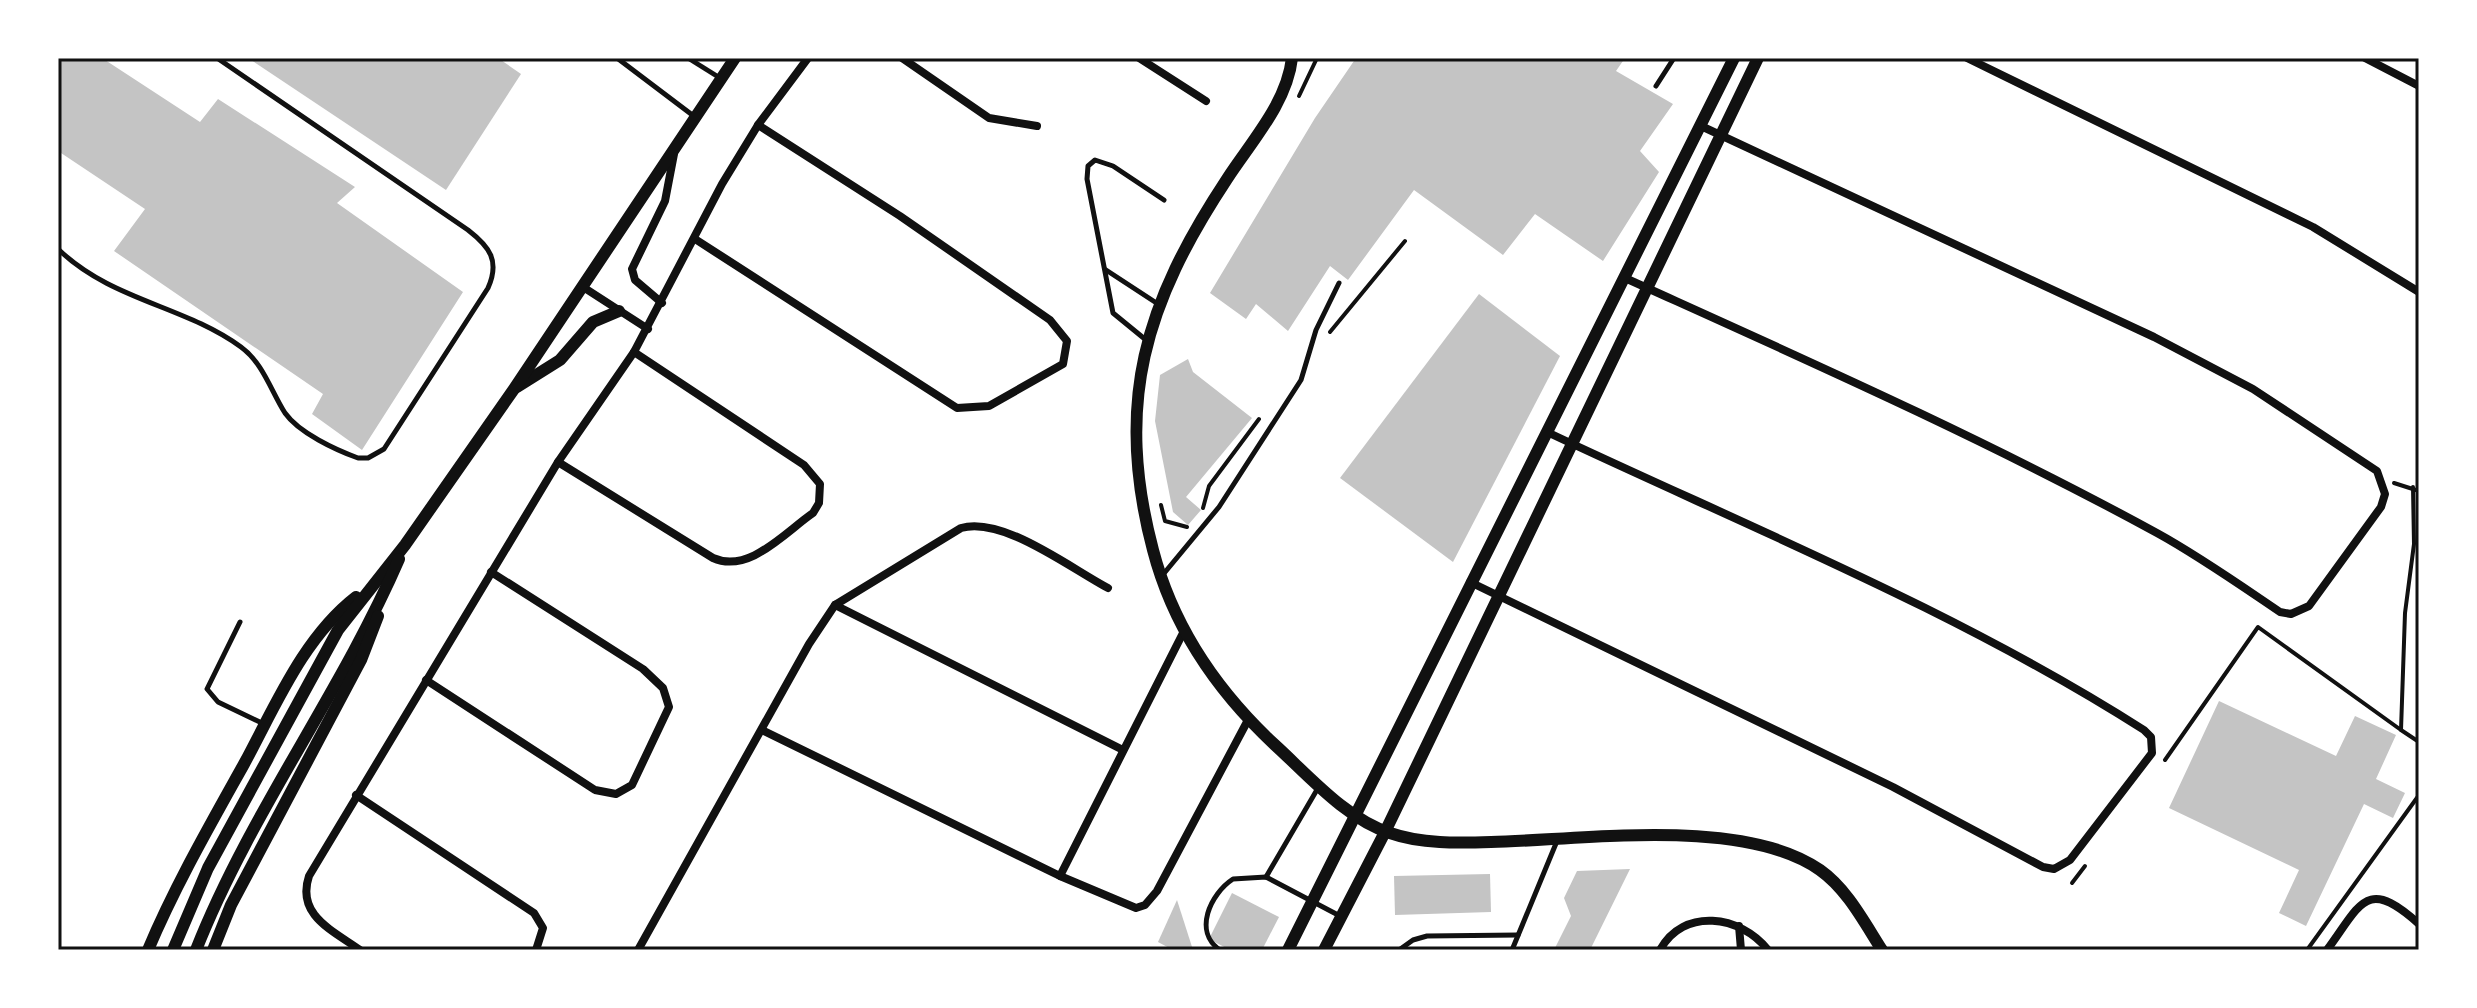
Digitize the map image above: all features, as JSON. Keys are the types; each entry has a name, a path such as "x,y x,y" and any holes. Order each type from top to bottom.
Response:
{"street":[{"path":"173,950 208,868 338,630 368,588 405,545 514,389 735,58"},
{"path":"360,950 317,919 308,907 305,888 309,876 558,462 648,329 758,125 808,58"},
{"path":"902,58 989,118 1037,126"},
{"path":"1292,58 1286,85 1217,193 1175,267 1158,304 1137,383 1136,459 1143,513 1160,577 1183,633 1248,720 1319,786 1385,832 1407,838 1465,843 1696,835 1772,847 1821,870 1856,909 1882,950"},
{"path":"1288,950 1734,58"},
{"path":"1324,950 1385,832 1570,442 1758,58"},
{"path":"1967,58 2313,227 2419,292"},
{"path":"2365,58 2419,86"},
{"path":"1142,59 1206,101"},
{"path":"695,239 945,402 967,410 989,406 1057,370 1067,357 1064,334 1050,320 900,216 758,125"},
{"path":"1625,278 1930,419 2160,534 2280,612 2291,614 2309,606 2373,520 2385,494 2384,482 2360,458 2253,389 2154,337 1701,126"},
{"path":"662,303 635,280 632,269 665,201 675,151"},
{"path":"583,287 648,329"},
{"path":"514,389 560,360 593,322 619,311"},
{"path":"558,462 713,558 732,565 749,559 813,513 819,503 820,484 804,465 634,352"},
{"path":"1470,582 1893,787 2031,862 2054,869 2070,860 2148,761 2154,745 2144,730 2095,698 1991,643 1547,432"},
{"path":"638,950 809,644 835,605 961,528 974,525 1010,534 1108,588"},
{"path":"213,950 231,905 361,660 405,545"},
{"path":"426,680 595,790 616,794 632,785 667,714 668,698 663,688 643,669 491,572"},
{"path":"148,950 192,858 265,725 326,625 368,588"},
{"path":"196,950 216,902 264,809 382,599"},
{"path":"835,605 1121,749"},
{"path":"1060,876 1121,749 1183,633"},
{"path":"762,730 1126,907 1145,905 1157,891 1248,720"},
{"path":"356,795 534,913 543,928 536,950"},
{"path":"2327,950 2361,903 2372,898 2391,900 2419,924"},
{"path":"1660,950 1668,937 1686,924 1709,920 1739,926 1768,950"},
{"path":"1739,926 1741,950"}],"lane":[{"path":"58,249 112,289 200,324 239,346 256,362 295,423 358,458 368,458 384,449 488,288 495,264 491,253 468,230 217,58"},
{"path":"688,58 720,79"},
{"path":"1656,86 1674,58"},
{"path":"618,59 695,117"},
{"path":"1147,340 1113,313 1087,179 1091,162 1106,163 1164,200"},
{"path":"1106,269 1158,304"},
{"path":"1160,577 1219,507 1301,380 1316,330 1339,283"},
{"path":"240,622 207,689 218,702 265,725"},
{"path":"1266,877 1319,786"},
{"path":"1512,950 1557,841"},
{"path":"1220,950 1211,944 1204,930 1218,894 1233,879 1266,877 1341,917"},
{"path":"1399,950 1404,944 1427,936 1518,935"}],"path":[{"path":"1293,106 1317,58"},
{"path":"1310,356 1405,241"},
{"path":"1199,513 1209,486 1260,419"},
{"path":"2384,482 2419,491"},
{"path":"2401,730 2405,613 2414,544 2413,487"},
{"path":"1161,503 1165,521 1182,528 1192,522"},
{"path":"2160,765 2258,627 2419,742"},
{"path":"2307,950 2419,795"},
{"path":"2072,883 2090,860"}],"building":[{"path":"58,58 102,58 200,122 218,99 355,187 337,203 463,292 362,450 312,414 323,394 114,251 145,209 58,151"},
{"path":"248,58 498,58 521,74 446,190"},
{"path":"1356,58 1625,58 1616,71 1673,104 1640,151 1659,172 1603,261 1535,214 1503,255 1414,190 1348,280 1330,266 1288,331 1256,304 1246,319 1210,293 1315,118"},
{"path":"1479,294 1560,356 1453,562 1340,478"},
{"path":"1188,359 1193,372 1252,418 1186,497 1201,510 1188,525 1173,512 1155,421 1160,375"},
{"path":"2219,701 2336,756 2355,716 2396,735 2376,779 2405,793 2393,818 2364,804 2306,926 2279,913 2299,870 2169,808"},
{"path":"1630,869 1590,950 1554,950 1571,916 1564,898 1577,871"},
{"path":"1490,874 1491,912 1395,915 1394,876"},
{"path":"1232,893 1279,917 1262,950 1230,950 1209,939"},
{"path":"1177,900 1193,950 1173,950 1158,942"}]}
